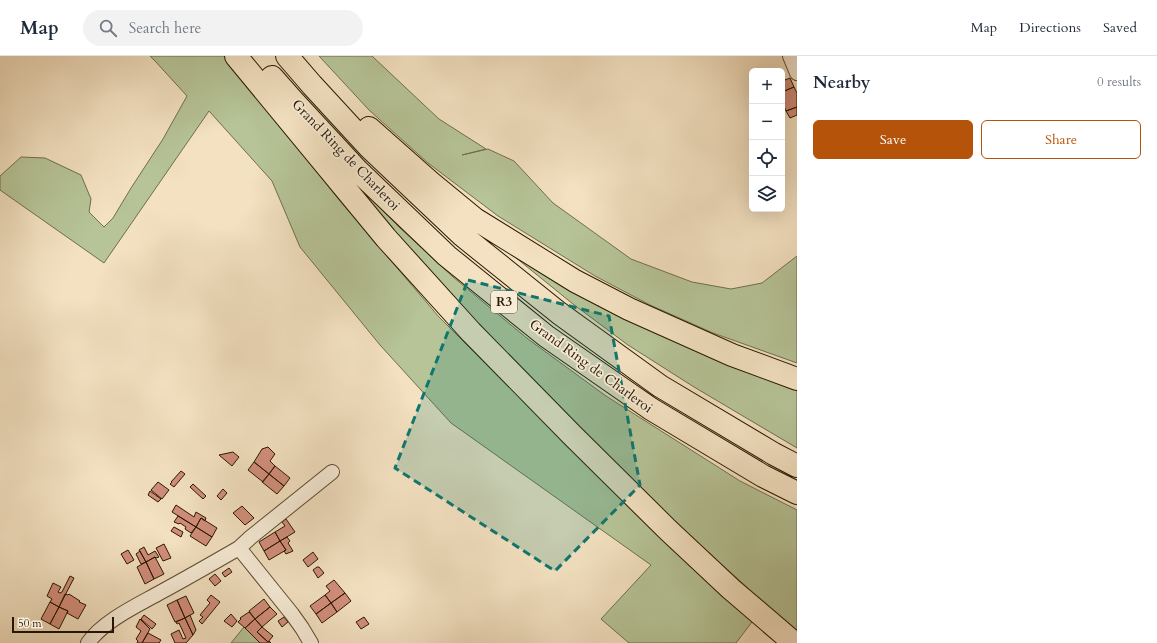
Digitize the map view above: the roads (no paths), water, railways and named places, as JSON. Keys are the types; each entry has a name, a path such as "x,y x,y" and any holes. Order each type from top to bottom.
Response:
{"highway":[{"path":"236,56 386,238 471,332 668,530 794,643"},
{"name":"Grand Ring de Charleroi","path":"254,56 295,103 363,176 447,256 540,331 650,409 763,476 797,494"},
{"name":"Grand Ring de Charleroi","path":"287,56 370,148 463,236 559,313 660,386 774,454 797,466"},
{"path":"312,85 373,130 430,182 475,219 575,282 629,309 732,355 797,379"}],"street":[{"path":"790,56 797,73"},
{"path":"88,643 109,623 126,612 239,548 332,472"},
{"path":"239,548 292,614 311,643"}]}
